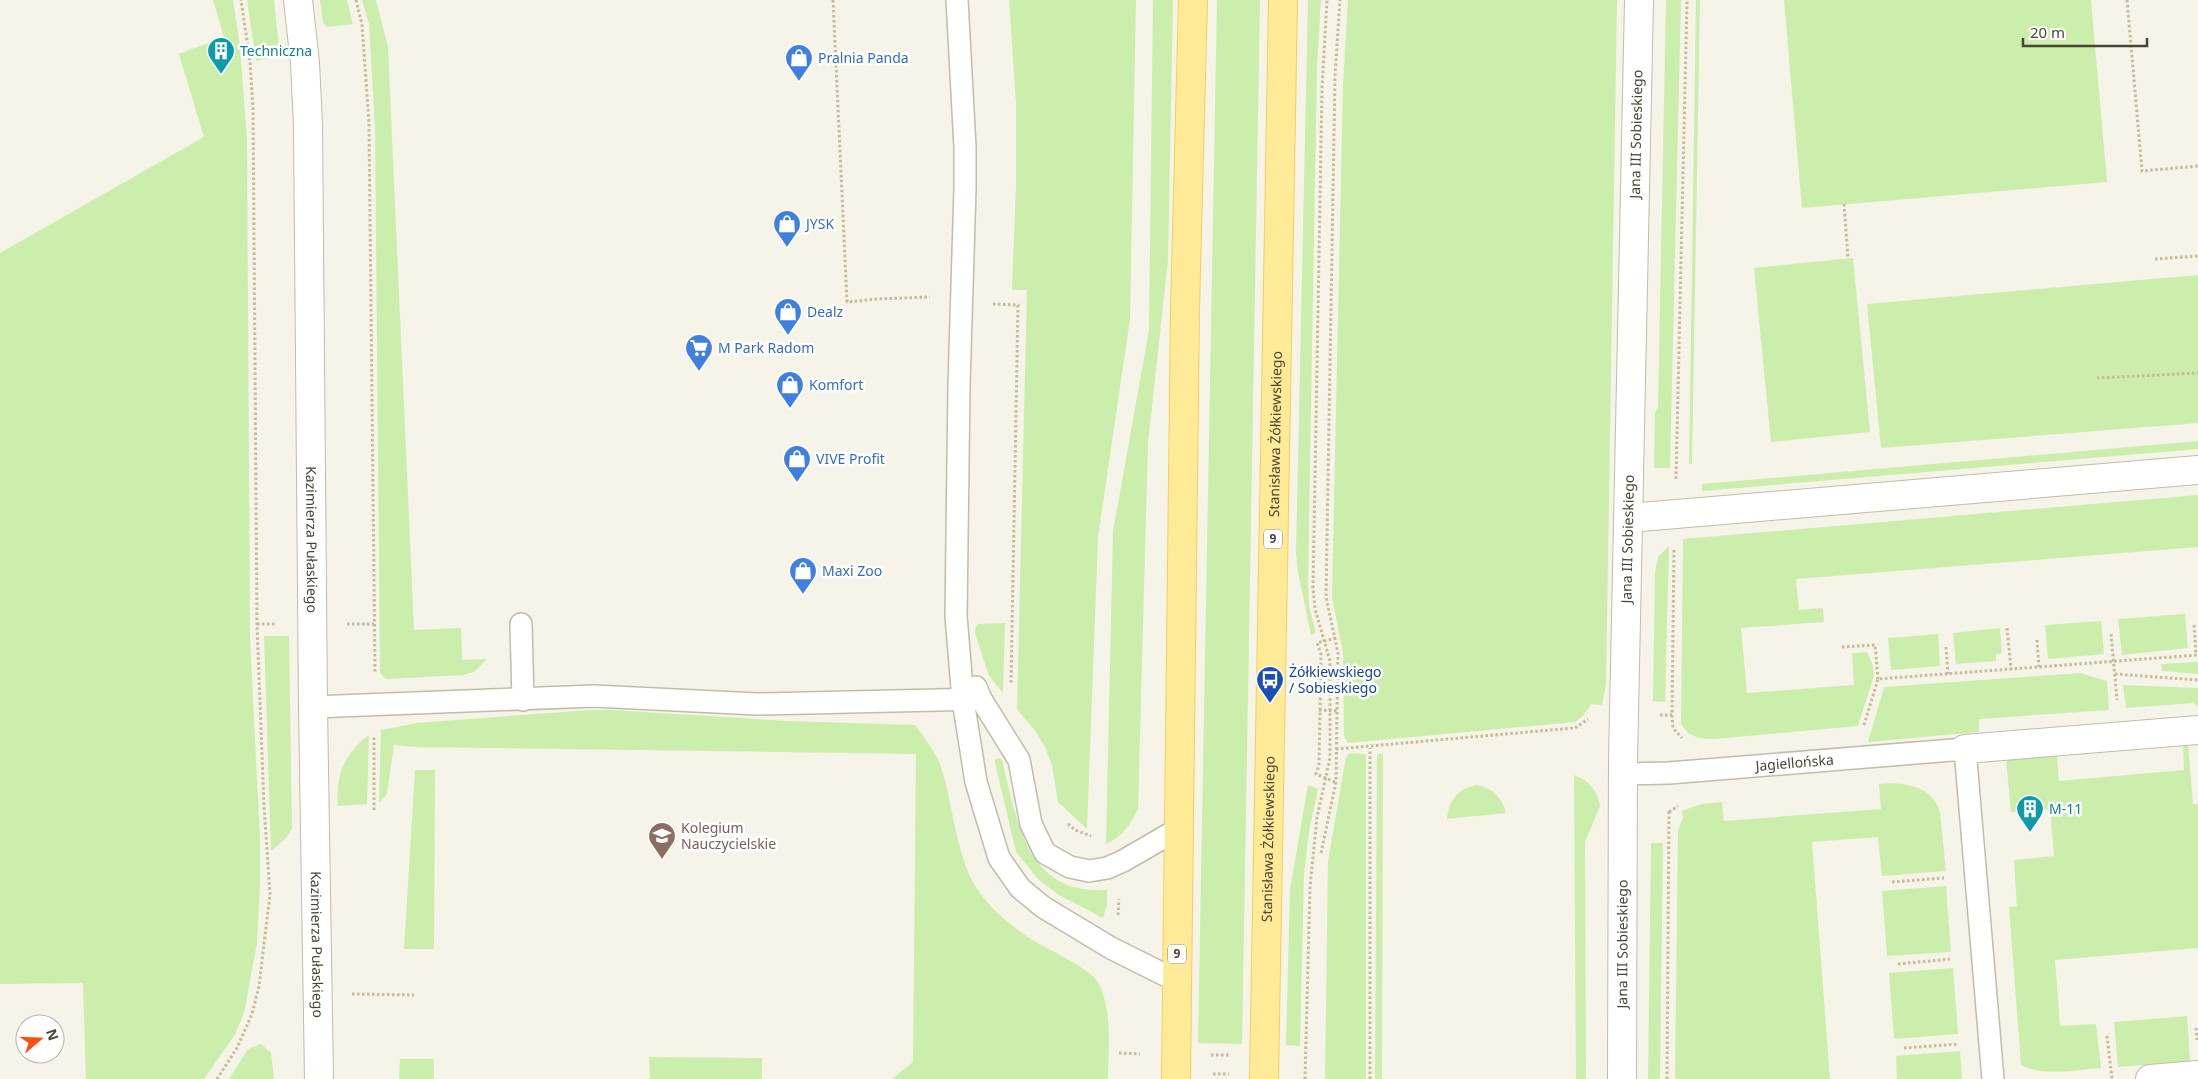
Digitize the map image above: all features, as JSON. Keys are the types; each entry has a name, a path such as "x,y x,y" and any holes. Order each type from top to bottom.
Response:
{"main road":[{"name":"9","path":"1176,1079 1185,309 1193,0"},
{"name":"Stanisława Żółkiewskiego","path":"1264,1079 1283,0"}],"street":[{"name":"Kazimierza Pułaskiego","path":"298,0 305,63 308,125 313,707 319,1079"},
{"name":"Jana III Sobieskiego","path":"1622,1079 1624,715 1639,0"},
{"path":"1628,518 2198,470"},
{"name":"Jagiellońska","path":"1964,748 2198,730"},
{"path":"2150,1079 2198,1076"}],"lane":[{"path":"957,0 965,147 956,572 959,645 972,700 976,782 1000,858 1020,888 1043,907 1094,938 1177,982"},
{"path":"521,624 523,700"},
{"path":"313,707 594,696 776,704 972,700"},
{"path":"972,700 1019,760 1031,824 1045,853 1070,867 1088,871 1107,868 1123,862 1180,828"},
{"path":"1964,748 1993,1079"},
{"name":"Jagiellońska","path":"1624,774 1669,773 1964,748"}],"path":[{"path":"217,1079 236,1048 252,1014 259,986 270,894 264,806 257,624 253,109 250,61 241,0"},
{"path":"356,0 362,25 369,124 375,706 374,810"},
{"path":"833,0 847,302 877,298 944,297 981,304 1018,305 1011,692"},
{"path":"1305,1079 1310,887 1317,817 1330,758 1330,661 1315,609 1313,588 1322,88 1327,0"},
{"path":"1321,853 1336,782 1338,653 1326,597 1335,76 1340,0"},
{"path":"2127,0 2142,171 2198,166"},
{"path":"1844,204 1848,258"},
{"path":"2155,259 2198,256"},
{"path":"2097,378 2198,373"},
{"path":"1982,671 2197,655 2194,625"},
{"path":"2007,628 2011,669"},
{"path":"2111,634 2121,736"},
{"path":"1336,638 1317,644 1321,654 1319,764 1316,774 1336,782"},
{"path":"2037,640 2039,667"},
{"path":"1842,647 1875,645 1878,679"},
{"path":"1946,647 1948,674"},
{"path":"2115,674 2198,680"},
{"path":"1319,710 1337,711"},
{"path":"1336,750 1569,729 1575,728 1591,715 1624,715"},
{"path":"1370,748 1370,1079"},
{"path":"1667,1079 1669,773"},
{"path":"1669,812 1684,803"},
{"path":"1068,823 1075,830 1094,837"},
{"path":"1892,882 1952,878"},
{"path":"1118,918 1119,895"},
{"path":"1898,964 1959,959"},
{"path":"318,993 414,995"},
{"path":"2196,1028 2198,1046"},
{"path":"2107,1036 2112,1079"},
{"path":"1904,1048 1965,1043"},
{"path":"1118,1053 1143,1054"},
{"path":"1206,1055 1231,1055"},
{"path":"1205,1074 1231,1074"}],"green space":[{"path":"213,0 233,0 240,46 247,140 250,637 260,841 257,943 244,1013 234,1036 204,1079 86,1079 83,983 0,984 0,253 204,137 179,54 224,37"},
{"path":"247,0 274,0 280,56 256,61"},
{"path":"320,0 347,0 353,24 327,27 323,23"},
{"path":"362,0 376,0 388,47 414,630 461,628 462,660 487,659 474,672 463,675 386,679 380,673 375,128 369,24"},
{"path":"1009,0 1136,0 1130,319 1098,537 1087,829 1058,802 1052,765 1045,747 1034,729 1017,710 1027,290 1012,290 1016,186 1016,103"},
{"path":"1153,0 1173,0 1168,260 1148,443 1138,809 1125,829 1106,844 1113,532 1149,330"},
{"path":"1217,0 1260,0 1242,1044 1198,1043"},
{"path":"1308,0 1321,0 1317,67 1308,581 1309,606 1316,633 1311,635 1296,553"},
{"path":"1348,0 1617,0 1606,684 1602,705 1591,704 1583,716 1575,722 1348,743 1344,736 1343,653 1332,597 1343,84"},
{"path":"1666,0 1681,0 1670,468 1654,468 1655,412 1658,407"},
{"path":"1696,0 1700,0 1692,464 1689,464"},
{"path":"1784,0 2091,0 2107,182 1802,208"},
{"path":"1853,258 1870,432 1771,442 1754,268"},
{"path":"2198,275 2198,423 1881,448 1867,304"},
{"path":"2198,441 2198,449 1702,491 1702,484"},
{"path":"2198,495 2198,547 1796,579 1799,610 1823,608 1824,622 1741,628 1747,693 1854,685 1852,653 1867,652 1873,666 1874,676 1858,726 1714,739 1694,736 1681,723 1683,539"},
{"path":"1669,546 1665,702 1653,701 1655,572 1658,557"},
{"path":"2185,614 2188,648 2122,655 2118,619"},
{"path":"2101,621 2104,654 2048,659 2045,625"},
{"path":"1005,623 1003,693 989,676 975,628 978,624"},
{"path":"2000,628 2002,653 1996,654 1996,661 1956,664 1953,633"},
{"path":"1938,634 1940,666 1891,670 1888,638"},
{"path":"264,636 289,636 292,829 285,839 271,851"},
{"path":"2198,662 2198,674 2162,671 2161,664"},
{"path":"2080,673 2107,681 2109,710 1979,719 1979,732 1868,742 1884,687"},
{"path":"2123,685 2198,688 2198,707 2193,703 2126,708"},
{"path":"589,710 786,721 915,725 939,761 961,850 972,881 980,893 1017,930 1078,965 1098,982 1103,993 1108,1017 1108,1079 892,1079 913,1062 916,754 416,747 394,745 387,794 379,803 381,730 417,723"},
{"path":"369,735 367,804 338,806 338,785 343,766 353,750"},
{"path":"2183,745 2188,745 2193,804 2198,804 2198,948 2055,960 2060,1026 2096,1024 2101,1068 2050,1072 2030,1069 2021,1065 2009,907 2017,906 2014,860 2054,856 2050,809 2011,812 2006,759 2057,756 2059,781 2184,770"},
{"path":"1350,753 1366,754 1366,1079 1325,1079 1328,861 1346,757"},
{"path":"1383,753 1382,1079 1375,1079 1377,755"},
{"path":"999,758 1002,760 1020,829 1030,850 1042,867 1059,881 1080,889 1107,890 1107,905 1103,918 1059,895 1039,880 1016,852 995,763 995,759"},
{"path":"415,770 435,770 434,949 404,949"},
{"path":"1574,775 1592,787 1597,795 1600,806 1585,842 1586,1079 1576,1079"},
{"path":"1879,784 1908,785 1922,790 1928,793 1937,804 1940,812 1946,871 1882,876 1878,837 1812,842 1830,1079 1675,1079 1678,830 1683,818 1682,811 1701,804 1722,802 1724,821 1881,809"},
{"path":"1308,785 1318,789 1309,831 1304,874 1300,1046 1286,1045 1290,889"},
{"path":"1477,785 1487,788 1496,794 1506,813 1447,819 1455,796 1464,789"},
{"path":"1651,843 1663,843 1660,1079 1648,1079"},
{"path":"1946,886 1951,952 1887,956 1882,891"},
{"path":"1953,968 1958,1034 1894,1039 1889,973"},
{"path":"2187,1016 2190,1061 2118,1067 2114,1022"},
{"path":"261,1044 271,1053 274,1079 229,1079 248,1049"},
{"path":"1960,1051 1962,1079 1897,1079 1896,1056"},
{"path":"649,1057 762,1058 762,1079 650,1079"},
{"path":"400,1059 434,1059 434,1079 399,1079"}],"place":[{"name":"Techniczna","path":"221,75"},
{"name":"Pralnia Panda","path":"799,82"},
{"name":"JYSK","path":"787,248"},
{"name":"Dealz","path":"788,336"},
{"name":"M Park Radom","path":"699,372"},
{"name":"Komfort","path":"790,409"},
{"name":"VIVE Profit","path":"797,483"},
{"name":"Maxi Zoo","path":"803,595"},
{"name":"Żółkiewskiego / Sobieskiego","path":"1270,704"},
{"name":"M-11","path":"2030,833"},
{"name":"Kolegium Nauczycielskie","path":"662,860"}]}
